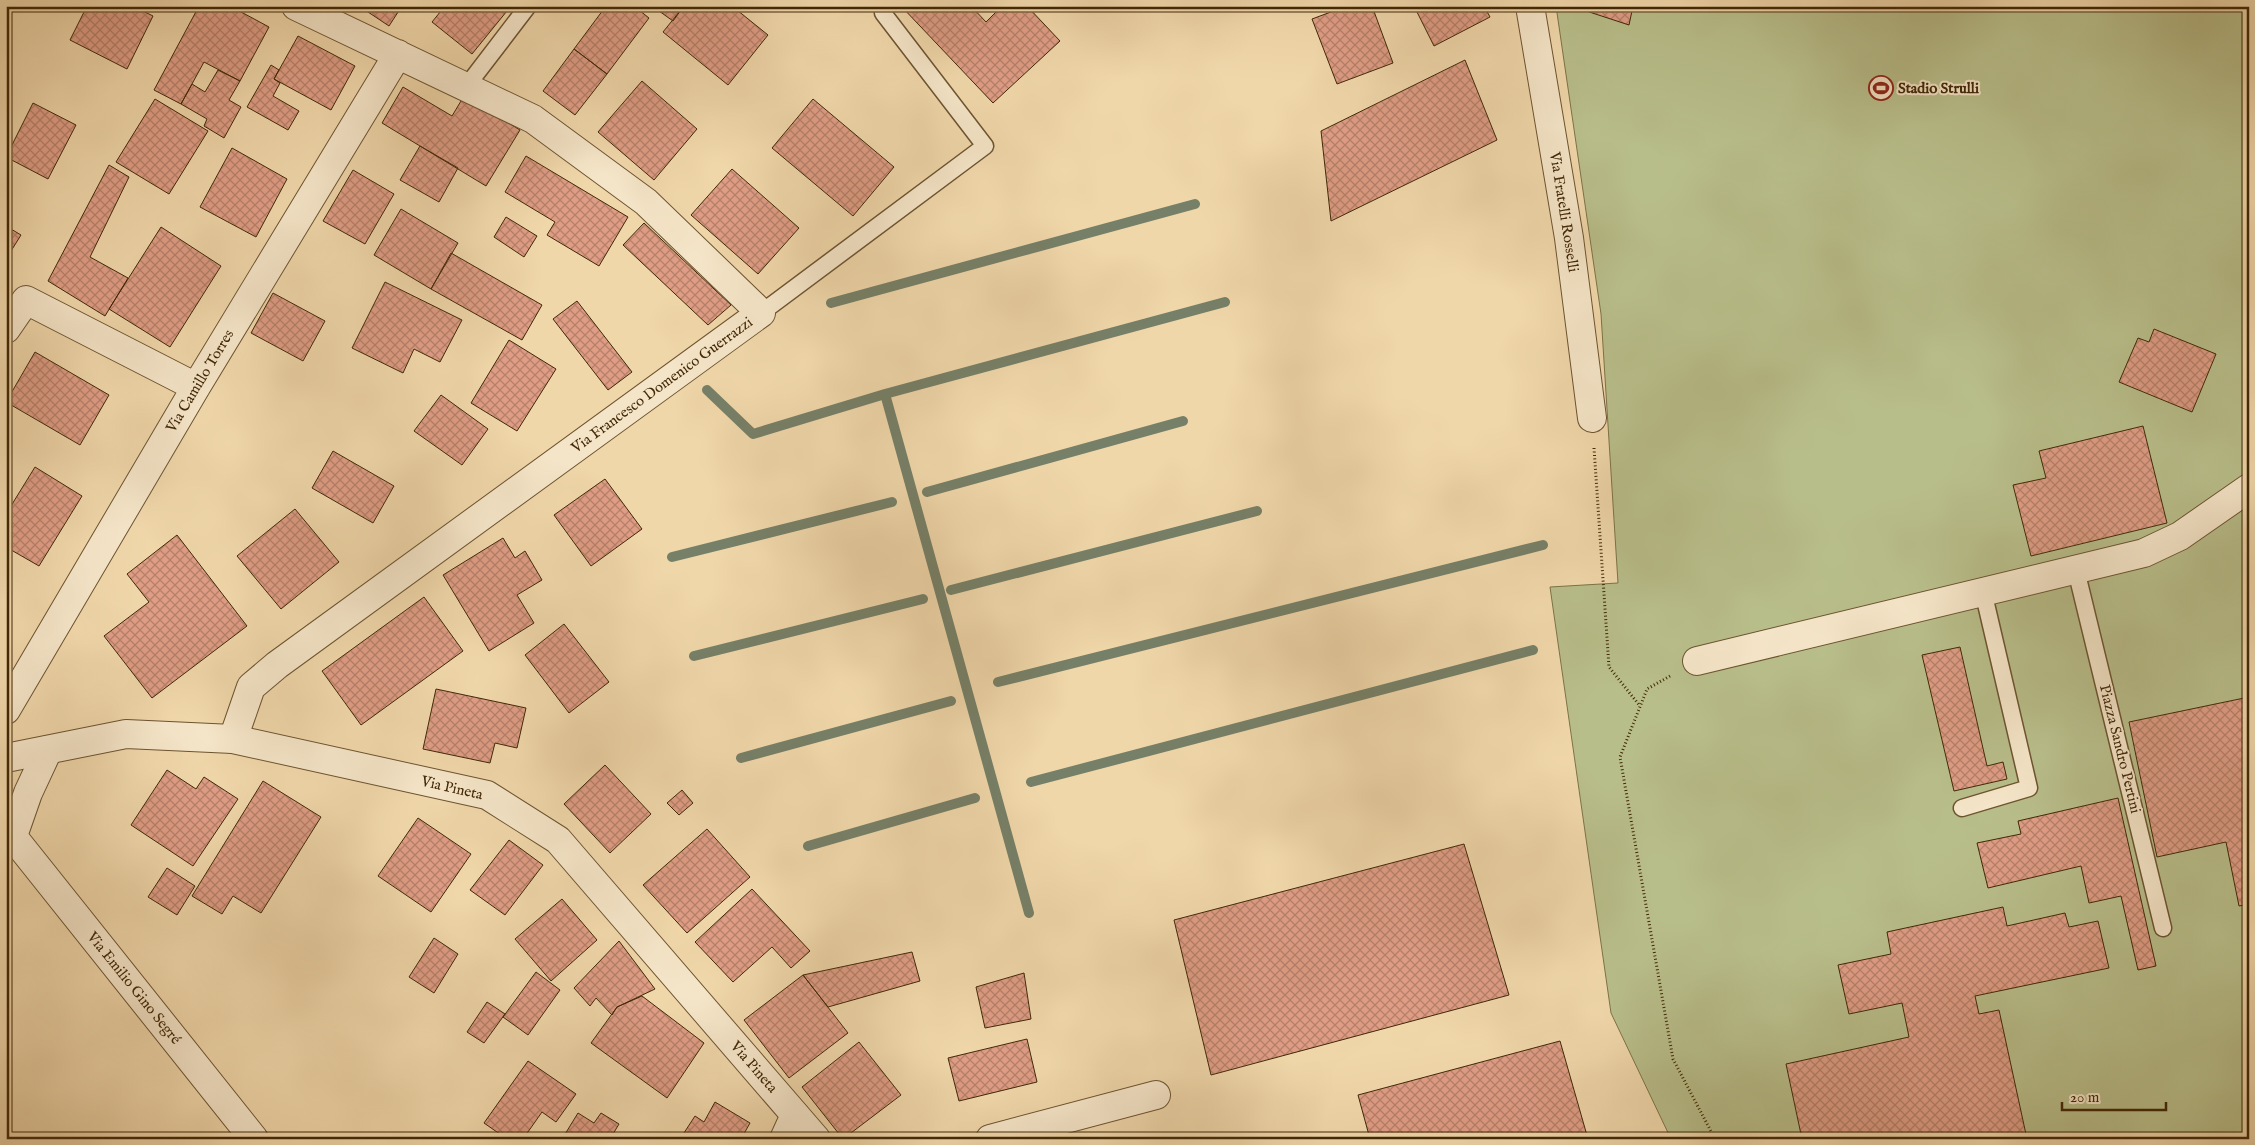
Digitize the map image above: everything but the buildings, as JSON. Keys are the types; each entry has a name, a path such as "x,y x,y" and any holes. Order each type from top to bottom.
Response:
{"street":[{"name":"Via Francesco Domenico Guerrazzi","path":"234,738 251,687 277,665 761,313 646,202 533,119 296,6"},
{"name":"Via Fratelli Rosselli","path":"1530,6 1569,238 1592,418"},
{"name":"Via Camillo Torres","path":"6,710 196,387 398,54"},
{"path":"6,329 26,300 196,387"},
{"path":"1697,660 2144,553 2180,536 2249,488"},
{"name":"Via Pineta","path":"6,758 126,734 234,738 487,795 558,840 790,1127 816,1139"},
{"name":"Via Emilio Gino Segré","path":"48,750 10,832 254,1139"},
{"path":"990,1139 1156,1095"}],"lane":[{"path":"466,86 528,6"},
{"path":"761,313 985,146 883,13"},
{"name":"Piazza Sandro Pertini","path":"2076,570 2163,928"},
{"path":"1962,808 2029,788 1983,592"}],"path":[{"path":"1592,418 1609,667 1640,706"},
{"path":"1697,660 1647,689 1620,757 1673,1059 1715,1139"}],"green space":[{"path":"1556,6 2249,6 2249,1139 1671,1139 1611,1013 1550,587 1618,583 1601,314"}],"waterway":[{"path":"831,303 1195,204"},
{"path":"707,390 753,434 885,394 1225,302"},
{"path":"885,394 1029,913"},
{"path":"927,492 1183,421"},
{"path":"672,557 892,502"},
{"path":"951,590 1257,511"},
{"path":"998,682 1543,545"},
{"path":"694,656 923,599"},
{"path":"1031,782 1533,650"},
{"path":"741,758 951,701"},
{"path":"808,846 975,798"}],"place":[{"name":"Stadio Strulli","path":"1881,88"}]}
